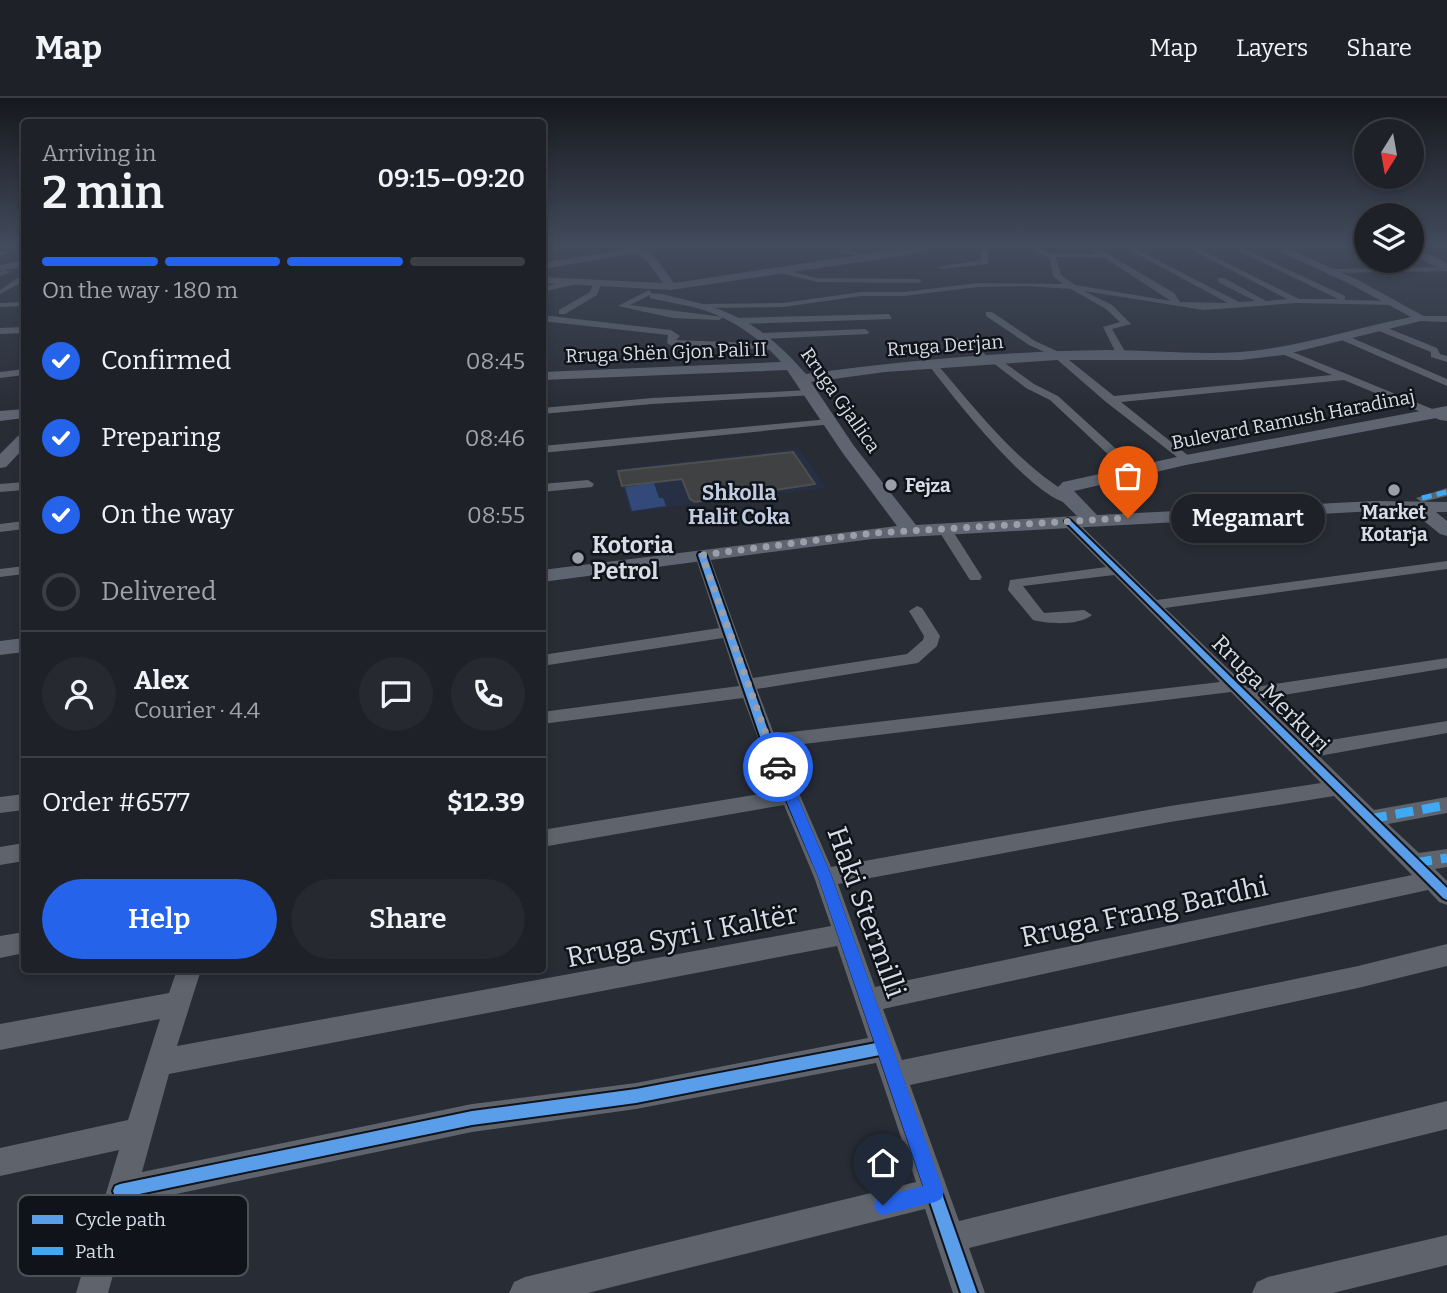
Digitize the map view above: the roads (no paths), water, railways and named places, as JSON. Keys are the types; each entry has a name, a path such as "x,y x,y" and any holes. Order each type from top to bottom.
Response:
{"street":[{"path":"562,312 583,300"},
{"path":"634,300 622,306 673,315 732,319 889,317"},
{"name":"Rruga Gjallica","path":"669,300 703,306 762,336 775,347 910,530"},
{"path":"703,306 783,306 824,300"},
{"path":"1093,300 1109,307 1127,324 1107,327 1122,355"},
{"path":"1149,300 1178,305 1240,306 1346,300 1395,303"},
{"path":"1174,300 1178,305"},
{"path":"1228,300 1240,306"},
{"path":"1258,300 1264,303"},
{"name":"Rruga Derjan","path":"1388,300 1423,319"},
{"path":"0,305 21,304"},
{"path":"989,314 1057,356 1189,464"},
{"path":"546,317 671,333 675,335 672,343 775,347"},
{"name":"Rruga Derjan","path":"798,375 1057,356 1218,358 1283,351 1340,335 1423,319 1447,319"},
{"path":"1377,327 1434,350 1437,352 1434,355 1447,359"},
{"path":"0,331 21,330"},
{"path":"762,336 865,332"},
{"path":"1340,335 1447,383"},
{"path":"951,338 969,346 1030,386 1054,398 1133,471"},
{"path":"1283,351 1443,415"},
{"path":"0,364 21,363"},
{"path":"933,365 1032,478 1079,500 1100,519"},
{"name":"Rruga Shën Gjon Pali II","path":"546,374 657,369 798,375"},
{"path":"0,374 21,372"},
{"path":"546,411 652,401 798,375"},
{"path":"1110,400 1343,377"},
{"path":"0,414 21,412"},
{"name":"Bulevard Ramush Haradinaj","path":"1189,464 1133,471 1072,484 1065,492 1079,500 1083,492 1090,487 1189,464 1443,415"},
{"path":"546,450 829,422"},
{"path":"0,463 21,446"},
{"path":"546,488 588,484"},
{"path":"0,488 21,486"},
{"path":"1419,502 1447,492"},
{"path":"1419,502 1447,530"},
{"path":"546,575 910,530 1419,502 1447,507"},
{"name":"Rruga Merkuri","path":"1068,521 1439,888"},
{"path":"0,528 21,525"},
{"path":"944,528 975,577"},
{"name":"Haki Stermilli","path":"702,555 767,742 825,877 970,1293"},
{"path":"1152,605 1447,565"},
{"path":"0,573 21,570"},
{"path":"1084,615 1052,619 1039,617 1016,590 1015,583 1117,570"},
{"path":"546,717 748,688 912,659 931,642 932,636 916,611"},
{"path":"546,660 728,632"},
{"path":"0,648 21,645"},
{"path":"767,742 1240,690 1447,663"},
{"path":"1303,752 1447,727"},
{"path":"825,877 1170,814 1338,788"},
{"path":"546,838 791,796"},
{"path":"0,805 21,802"},
{"path":"1369,819 1447,805"},
{"path":"0,856 21,852"},
{"path":"1414,863 1447,858"},
{"name":"Rruga Frang Bardhi","path":"869,1000 1439,888"},
{"name":"Rruga Syri I Kaltër","path":"158,1063 845,934"},
{"path":"0,947 21,944"},
{"path":"895,1075 1447,956"},
{"path":"119,1195 188,973"},
{"path":"0,1037 177,1004"},
{"path":"120,1191 472,1118 636,1096 885,1048"},
{"path":"950,1238 1447,1115"},
{"path":"0,1162 138,1132"},
{"path":"525,1293 935,1192"},
{"path":"1268,1293 1447,1250"},
{"path":"92,1293 97,1276"}],"place":[{"name":"Fejza","path":"891,485"},
{"name":"Market Kotarja","path":"1394,490"},
{"name":"Megamart","path":"1128,518"},
{"name":"Kotoria Petrol","path":"578,558"}],"district":[{"name":"Shkolla Halit Coka","path":"739,505"}]}
